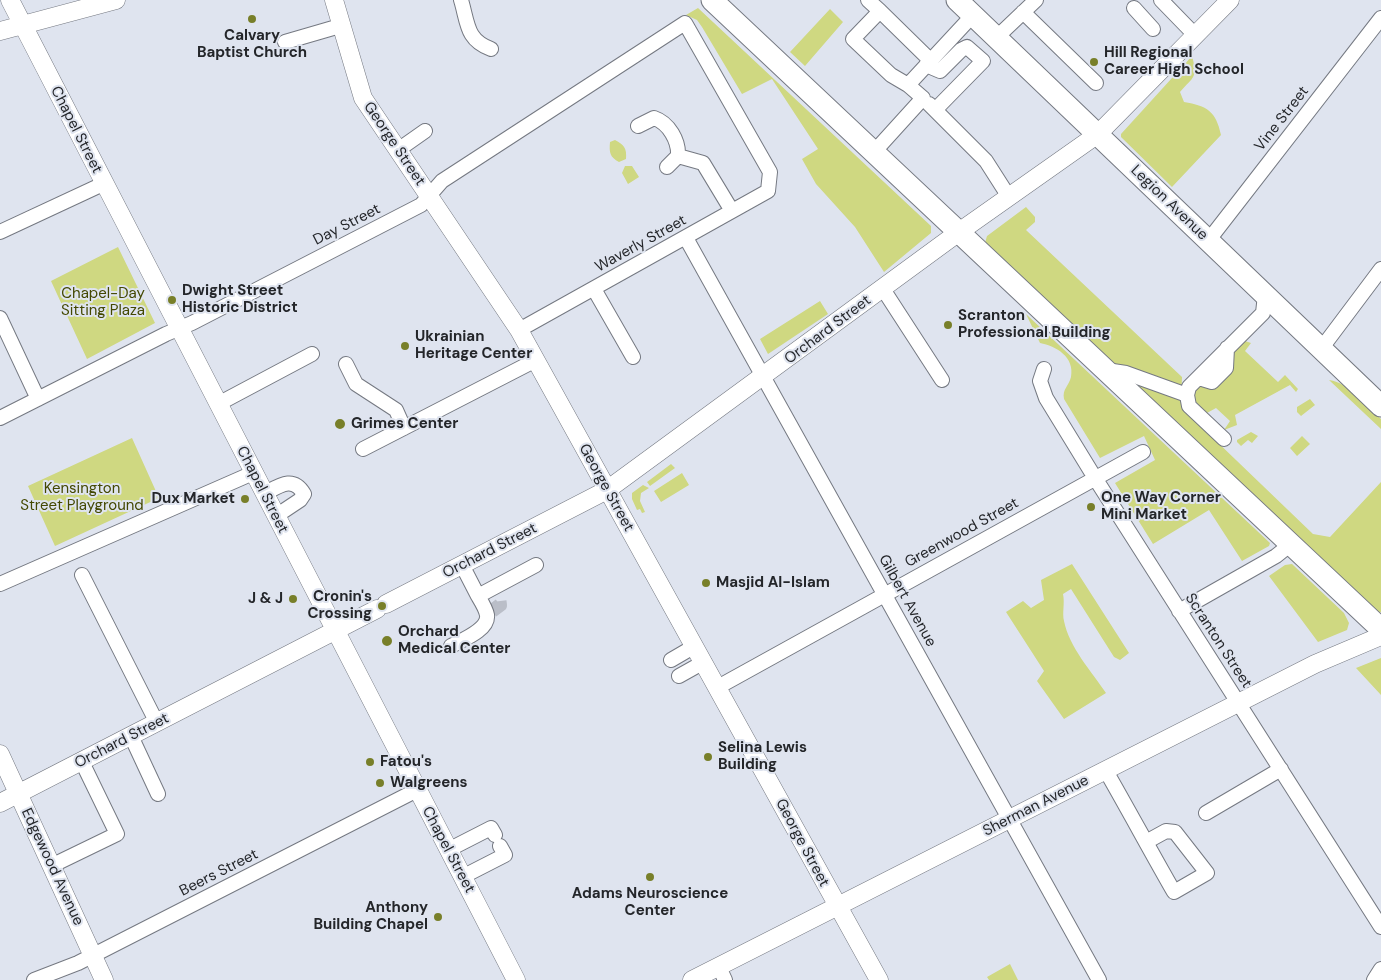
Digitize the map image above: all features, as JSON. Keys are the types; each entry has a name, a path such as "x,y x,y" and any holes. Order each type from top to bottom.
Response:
{"highway":[{"path":"712,0 1381,629"},
{"name":"Legion Avenue","path":"957,0 1381,406"}],"main road":[{"name":"Chapel Street","path":"10,0 103,184 180,328 253,473 516,980"},
{"path":"0,31 116,0"},
{"name":"George Street","path":"334,0 340,26 363,98 519,330 718,687 836,906 879,980"},
{"name":"Orchard Street","path":"0,803 19,795 607,490 763,378 959,232 1098,134 1230,0"},
{"name":"Sherman Avenue","path":"692,980 722,973 836,906 1315,664 1381,636"},
{"name":"Edgewood Avenue","path":"0,754 104,980"}],"street":[{"path":"461,0 472,38 478,44 491,49"},
{"path":"868,0 928,62 940,71 961,50 967,48 983,61 935,110"},
{"path":"996,38 1036,0"},
{"path":"1161,0 1195,35"},
{"path":"1134,3 1153,29"},
{"path":"880,11 853,39 891,75 908,85 923,98 986,161 1009,197"},
{"path":"1023,12 1096,83"},
{"path":"908,85 972,15"},
{"name":"Vine Street","path":"1208,241 1381,18"},
{"name":"Waverly Street","path":"519,330 768,191 771,181 770,172 685,23"},
{"name":"Day Street","path":"0,418 421,205 442,181 685,23"},
{"path":"285,42 340,26"},
{"path":"874,152 923,98"},
{"path":"638,126 654,118 658,119 671,132 677,144 678,156 667,167"},
{"path":"398,150 425,130"},
{"path":"678,156 703,162 732,212"},
{"path":"0,232 103,184"},
{"name":"Gilbert Avenue","path":"686,238 1099,980"},
{"path":"1321,348 1381,269"},
{"path":"594,289 633,357"},
{"path":"883,289 942,380"},
{"path":"1224,439 1189,406 1187,395 1190,387 1199,378 1212,382 1226,368 1227,348 1265,310 1265,295"},
{"path":"0,318 38,400"},
{"path":"218,404 312,354"},
{"path":"363,449 536,360"},
{"path":"346,364 356,384 396,410 404,428"},
{"name":"Scranton Street","path":"1044,369 1040,381 1046,398 1381,928"},
{"path":"1106,370 1126,373 1187,395"},
{"name":"Greenwood Street","path":"718,687 1143,452"},
{"path":"0,584 253,473"},
{"path":"264,494 290,482 296,484 304,494 300,500 276,516"},
{"path":"1179,611 1276,556 1291,544"},
{"path":"451,646 477,631 486,622 489,613 489,594 462,565"},
{"path":"489,594 536,565"},
{"path":"82,574 157,723"},
{"path":"671,660 695,646"},
{"path":"679,676 704,662"},
{"path":"131,736 158,794"},
{"path":"51,866 116,834 82,762"},
{"path":"1206,813 1280,769"},
{"path":"1106,771 1174,892 1207,873 1175,832 1166,831 1146,842"},
{"name":"Beers Street","path":"34,980 92,956 417,790"},
{"path":"448,850 491,828 498,841 505,855 462,877"},
{"path":"1374,980 1381,969"}],"green space":[{"path":"698,8 931,226 931,233 884,272 855,227 816,184 802,159 818,149 772,79 742,94 702,27 697,20 686,15"},
{"path":"830,9 843,22 805,66 790,52"},
{"path":"1192,56 1195,69 1194,76 1180,92 1184,102 1199,105 1213,115 1221,135 1172,187 1121,137 1121,134"},
{"path":"615,140 623,145 626,152 626,159 619,162 610,152 610,142"},
{"path":"625,166 632,166 639,177 628,184 622,173"},
{"path":"1026,207 1035,217 1035,222 1026,230 1182,377 1181,401 1185,411 1313,534 1330,537 1381,482 1381,612 1379,613 985,243 987,236"},
{"name":"Chapel-Day Sitting Plaza","path":"118,247 155,323 87,359 51,281"},
{"path":"820,301 828,314 768,354 760,339"},
{"path":"1026,314 1270,543 1269,546 1242,561 1209,510 1153,544 1115,483 1155,460 1144,436 1100,458 1064,399 1064,393 1071,377 1070,364 1067,358 1058,350 1040,343"},
{"path":"1245,341 1251,343 1245,351 1278,382 1285,375 1298,389 1296,392 1290,385 1235,415 1237,425 1224,430 1230,421 1216,408 1207,413 1194,400 1193,392 1198,386 1215,386 1230,374 1234,350 1239,343"},
{"path":"1329,380 1344,385 1357,395 1381,419 1381,429"},
{"path":"1310,399 1315,405 1301,416 1297,412 1297,407"},
{"path":"1251,432 1258,436 1252,443 1248,440 1241,446 1237,442 1237,440"},
{"path":"1302,436 1310,444 1297,456 1290,448"},
{"name":"Kensington Street Playground","path":"132,438 159,498 55,546 28,486"},
{"path":"671,464 675,468 650,486 647,482"},
{"path":"682,473 689,485 661,502 654,491"},
{"path":"643,485 649,488 641,493 640,501 645,512 642,513 640,509 637,510 632,499 632,493"},
{"path":"1072,564 1129,653 1120,660 1114,657 1071,589 1063,594 1063,618 1067,631 1082,659 1106,693 1064,719 1037,681 1044,671 1006,612 1023,601 1031,608 1044,600 1041,580"},
{"path":"1292,564 1344,613 1349,623 1347,630 1318,642 1269,576 1285,565"},
{"path":"1381,658 1381,695 1356,668"},
{"path":"1010,964 1018,980 989,980 987,977"}],"tunnel":[{"path":"492,611 500,605 499,597"}],"place":[{"name":"Calvary Baptist Church","path":"252,19"},
{"name":"Hill Regional Career High School","path":"1094,62"},
{"name":"Dwight Street Historic District","path":"172,300"},
{"name":"Scranton Professional Building","path":"948,325"},
{"name":"Ukrainian Heritage Center","path":"405,346"},
{"name":"Grimes Center","path":"340,424"},
{"name":"Dux Market","path":"245,499"},
{"name":"One Way Corner Mini Market","path":"1091,507"},
{"name":"Masjid Al-Islam","path":"706,583"},
{"name":"J & J","path":"293,599"},
{"name":"Cronin's Crossing","path":"382,606"},
{"name":"Orchard Medical Center","path":"387,641"},
{"name":"Selina Lewis Building","path":"708,757"},
{"name":"Fatou's","path":"370,762"},
{"name":"Walgreens","path":"380,783"},
{"name":"Adams Neuroscience Center","path":"650,877"},
{"name":"Anthony Building Chapel","path":"438,917"}]}
